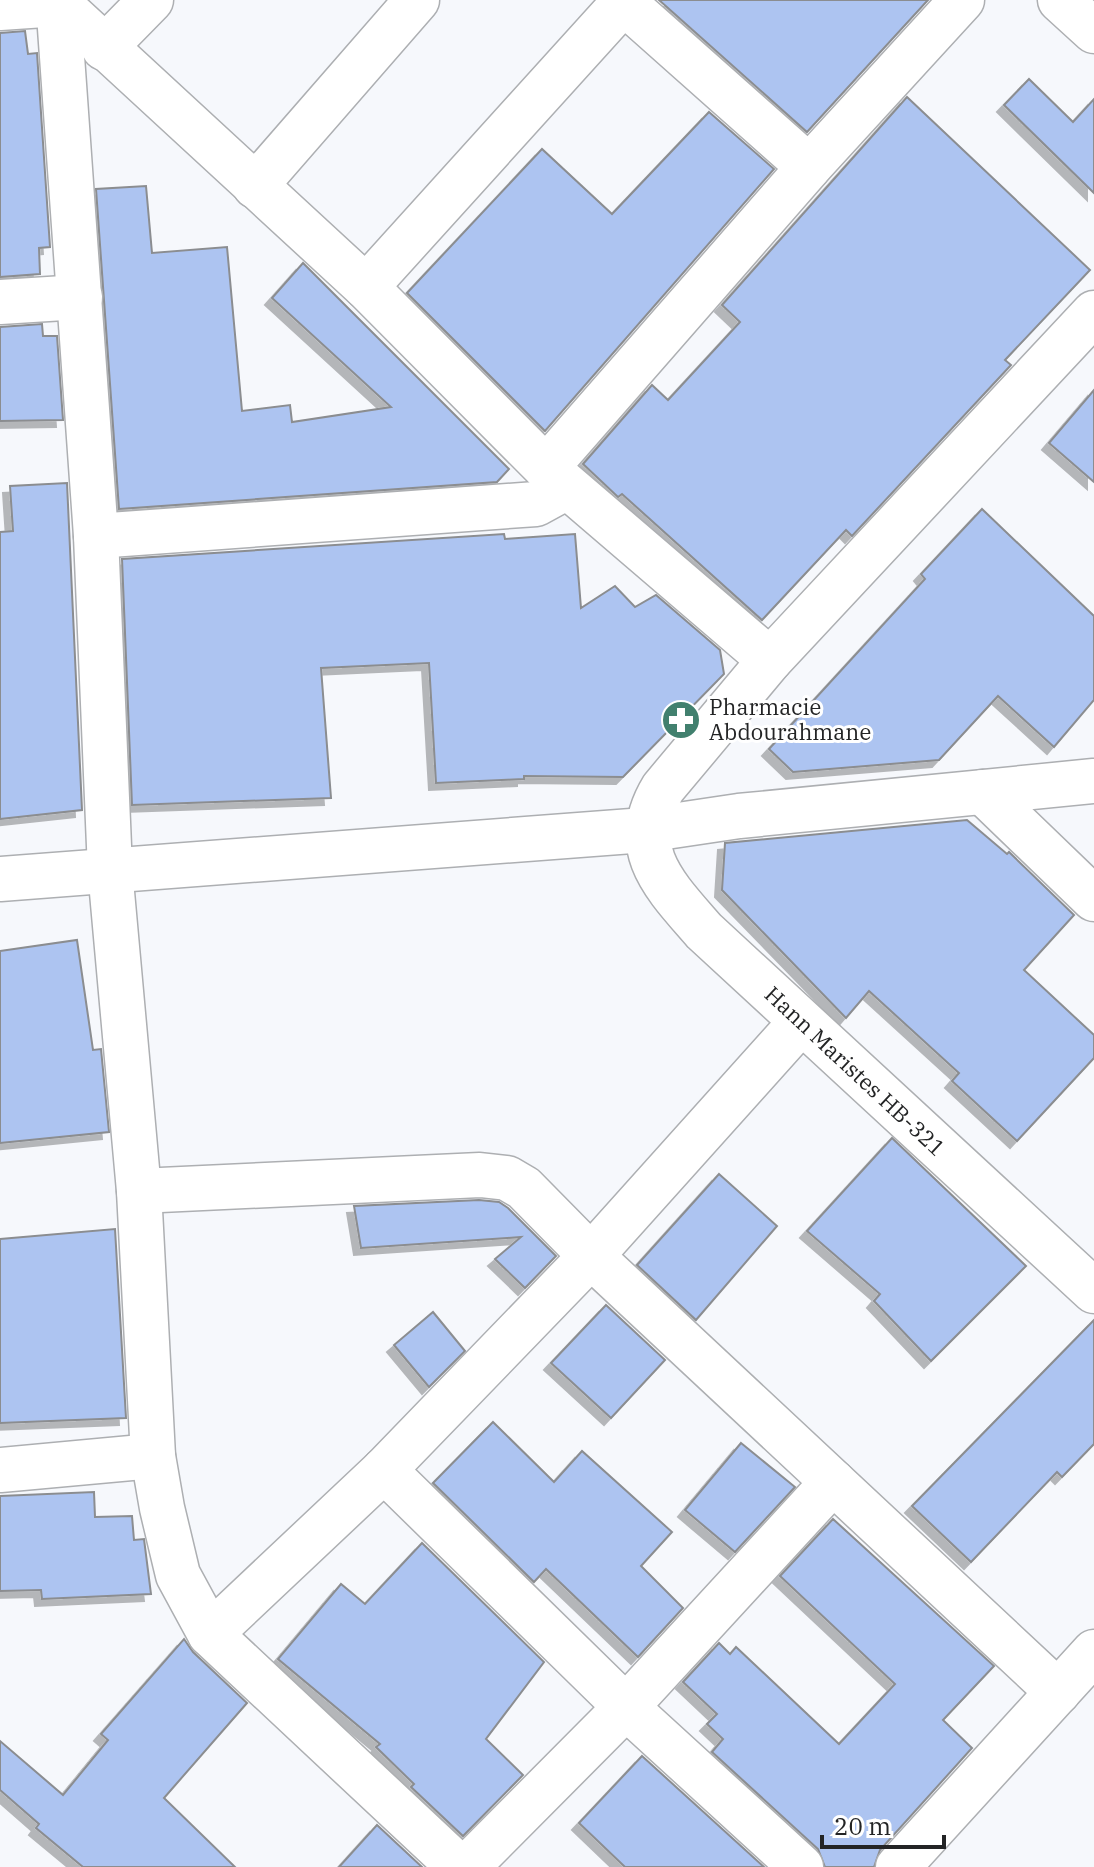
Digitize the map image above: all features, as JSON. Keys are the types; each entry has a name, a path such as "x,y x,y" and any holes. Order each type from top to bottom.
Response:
{"street":[{"path":"104,48 151,0"},
{"path":"255,186 417,0"},
{"path":"96,536 536,504 809,167 962,0"},
{"path":"1060,0 1094,31"},
{"path":"366,287 622,1 809,167"},
{"path":"58,2 104,48 366,287 557,478 770,660"},
{"path":"0,8 58,2"},
{"path":"58,2 96,536 110,870 139,1191 153,1456 178,1575 210,1634 459,1867"},
{"path":"0,302 80,297"},
{"path":"645,830 651,807 663,788 770,660 1094,313"},
{"path":"0,879 645,830 739,816 1094,781"},
{"path":"983,792 1094,899"},
{"name":"Hann Maristes HB-321","path":"645,830 652,859 667,889 704,931 1094,1291"},
{"path":"210,1634 384,1470 591,1256 801,1022"},
{"path":"139,1191 480,1175 507,1178 536,1198 591,1256 1058,1692"},
{"path":"0,1470 153,1456"},
{"path":"384,1470 626,1707 801,1867"},
{"path":"467,1867 626,1707 833,1482"},
{"path":"899,1867 1094,1652"}],"building":[{"path":"659,0 928,0 807,132"},
{"path":"25,31 28,54 37,53 50,247 39,248 40,274 0,277 0,33"},
{"path":"1029,79 1073,122 1094,99 1094,193 1004,105"},
{"path":"907,97 1090,270 1005,360 1011,365 852,536 846,530 762,620 622,494 618,497 583,464 652,385 668,400 740,322 722,305"},
{"path":"709,112 774,169 545,431 407,293 542,149 612,214"},
{"path":"146,186 152,253 227,247 242,411 290,405 292,422 391,407 272,298 303,263 509,469 497,482 119,509 96,189"},
{"path":"42,324 43,336 57,336 63,420 0,421 0,327"},
{"path":"1094,390 1094,482 1049,443"},
{"path":"67,483 82,810 0,819 0,532 13,531 10,486"},
{"path":"982,509 1094,616 1094,700 1054,747 998,696 939,760 793,772 769,749 925,579 921,574"},
{"path":"504,534 505,539 575,534 581,608 615,586 635,607 656,595 720,650 724,674 623,777 524,776 524,779 436,783 429,663 321,668 331,798 132,805 122,559"},
{"path":"967,820 1007,854 1009,852 1074,915 1024,970 1094,1035 1094,1058 1017,1141 952,1081 959,1073 869,991 846,1018 722,890 725,843"},
{"path":"77,940 93,1050 101,1049 109,1132 0,1143 0,951"},
{"path":"892,1138 1026,1266 931,1361 874,1301 880,1294 807,1231"},
{"path":"719,1174 777,1226 696,1320 637,1265"},
{"path":"479,1200 499,1202 508,1208 556,1256 525,1288 495,1259 521,1237 361,1248 354,1206"},
{"path":"115,1229 126,1418 0,1423 0,1239"},
{"path":"606,1305 665,1360 611,1418 551,1363"},
{"path":"433,1312 465,1351 429,1387 394,1345"},
{"path":"1094,1320 1094,1444 1062,1477 1057,1472 971,1562 912,1506"},
{"path":"493,1422 554,1482 582,1451 672,1532 641,1566 683,1608 638,1657 546,1569 534,1582 433,1483"},
{"path":"741,1443 795,1487 735,1552 685,1510"},
{"path":"94,1492 95,1517 132,1516 134,1540 144,1539 151,1594 42,1599 41,1590 0,1591 0,1496"},
{"path":"833,1519 994,1666 943,1720 972,1748 880,1850 874,1867 825,1867 818,1849 712,1752 723,1739 707,1724 717,1714 683,1682 719,1643 730,1654 736,1647 839,1744 895,1684 780,1576"},
{"path":"422,1543 544,1662 486,1739 523,1775 463,1836 411,1787 414,1784 376,1747 380,1744 278,1659 341,1584 365,1604"},
{"path":"184,1639 193,1652 247,1703 164,1798 235,1867 83,1867 36,1828 39,1824 0,1790 0,1741 63,1795 108,1740 101,1734"},
{"path":"642,1756 764,1867 625,1867 579,1823"},
{"path":"377,1825 422,1867 339,1867"}],"place":[{"name":"Pharmacie Abdourahmane","path":"681,720"}]}
